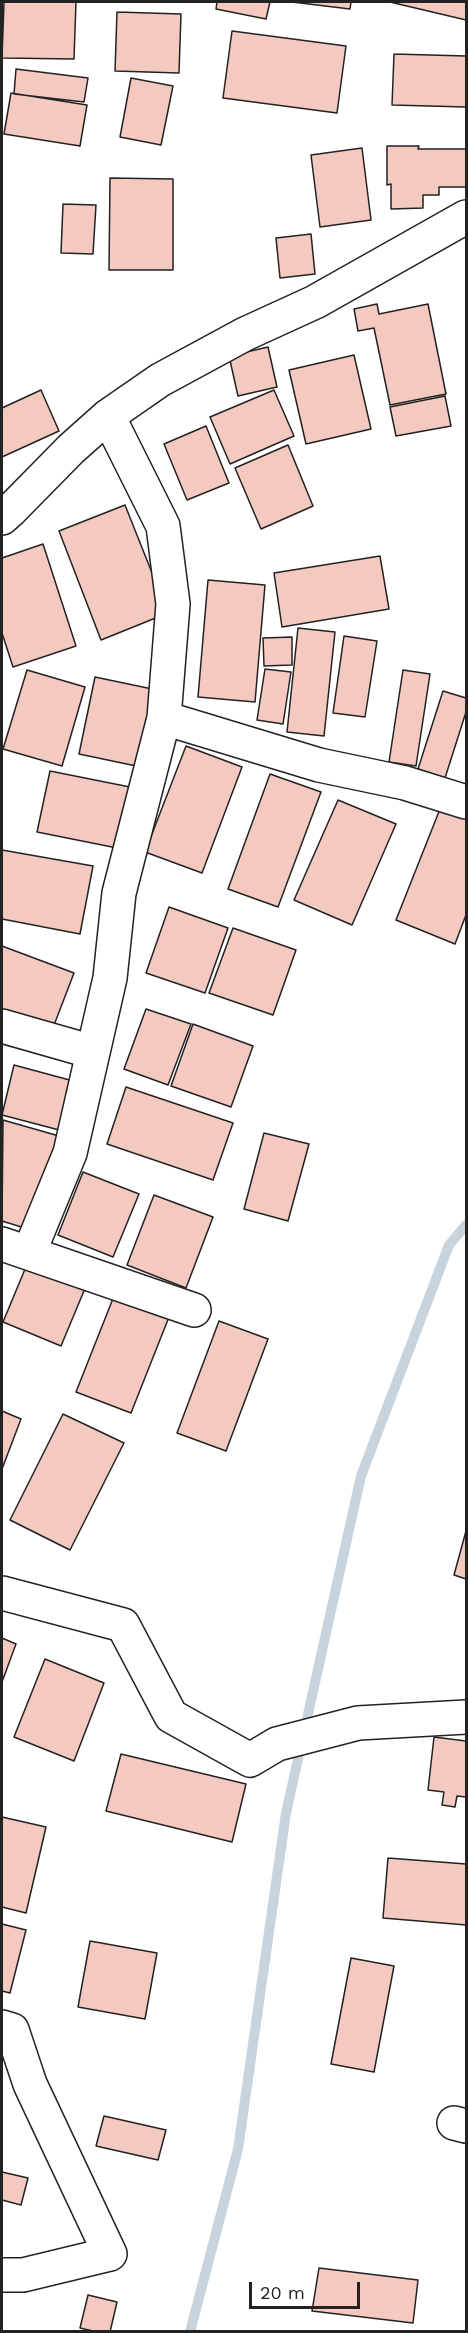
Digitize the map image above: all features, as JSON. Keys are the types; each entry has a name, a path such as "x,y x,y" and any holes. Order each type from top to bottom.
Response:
{"street":[{"path":"2,518 70,449 108,416 160,380 245,334 315,302 466,217"},
{"path":"108,416 164,525 172,604 164,718 119,893 110,978 70,1153 15,1249 194,1310"},
{"path":"164,718 319,765 405,783 466,802"},
{"path":"2,1026 93,1052"},
{"path":"2,1593 123,1625 171,1716 250,1760 278,1744 358,1723 466,1717"},
{"path":"2,2027 12,2030 30,2084 89,2205 110,2254 23,2275 2,2276"}],"building":[{"path":"4,2 76,2 74,59 2,58"},
{"path":"217,2 270,2 266,19 216,9"},
{"path":"292,2 351,2 350,9"},
{"path":"390,2 466,2 466,20"},
{"path":"117,12 181,14 179,73 115,71"},
{"path":"232,31 346,46 337,113 223,98"},
{"path":"394,54 466,56 466,107 392,105"},
{"path":"16,69 88,78 84,102 14,94"},
{"path":"131,78 173,86 161,145 120,137"},
{"path":"11,93 87,105 80,146 4,134"},
{"path":"387,146 419,146 418,149 466,149 466,187 439,187 439,195 423,195 423,208 391,209 391,184 387,185"},
{"path":"362,148 371,220 320,227 311,155"},
{"path":"110,178 173,179 173,270 109,270"},
{"path":"63,204 96,205 93,254 61,253"},
{"path":"311,234 315,274 280,278 276,238"},
{"path":"377,304 379,314 428,304 446,394 390,405 374,328 358,331 354,309"},
{"path":"268,347 277,387 238,396 229,356"},
{"path":"354,355 371,429 306,444 289,370"},
{"path":"41,390 59,431 2,457 2,408"},
{"path":"274,390 294,436 230,464 210,417"},
{"path":"445,396 451,426 396,436 390,407"},
{"path":"206,426 229,483 187,500 164,444"},
{"path":"288,445 313,506 261,529 235,468"},
{"path":"125,505 168,613 101,640 59,531"},
{"path":"43,544 76,646 13,667 2,633 2,558"},
{"path":"380,556 389,609 282,627 274,573"},
{"path":"208,580 265,585 255,702 198,697"},
{"path":"298,628 335,632 324,736 287,732"},
{"path":"344,636 377,641 365,717 333,713"},
{"path":"292,637 292,665 264,666 263,638"},
{"path":"265,669 291,672 283,724 257,720"},
{"path":"27,670 85,687 62,766 3,749"},
{"path":"403,670 430,674 416,766 389,762"},
{"path":"95,677 157,690 141,767 79,754"},
{"path":"443,691 466,698 466,712 445,778 418,769"},
{"path":"186,746 242,767 202,873 145,852"},
{"path":"50,771 135,788 122,849 37,832"},
{"path":"270,774 321,792 278,907 228,889"},
{"path":"338,800 396,824 352,925 294,900"},
{"path":"440,809 466,819 466,915 455,944 396,920"},
{"path":"2,850 93,866 80,934 2,919"},
{"path":"169,907 228,928 205,993 146,973"},
{"path":"233,928 296,950 273,1015 209,993"},
{"path":"2,946 74,973 51,1033 2,1014"},
{"path":"146,1009 191,1024 168,1085 124,1069"},
{"path":"193,1024 253,1046 231,1107 171,1086"},
{"path":"14,1065 77,1082 63,1131 2,1115"},
{"path":"126,1087 233,1123 213,1180 107,1144"},
{"path":"3,1120 59,1136 31,1230 2,1221"},
{"path":"264,1133 309,1144 288,1221 244,1209"},
{"path":"83,1172 139,1194 113,1257 58,1235"},
{"path":"154,1195 213,1217 186,1288 127,1265"},
{"path":"28,1262 86,1286 61,1346 3,1322"},
{"path":"114,1296 169,1317 131,1413 76,1392"},
{"path":"219,1321 268,1339 226,1451 177,1433"},
{"path":"2,1411 21,1419 2,1469"},
{"path":"63,1414 124,1443 70,1550 10,1520"},
{"path":"466,1531 466,1579 454,1575"},
{"path":"2,1638 16,1644 2,1682"},
{"path":"45,1659 104,1683 74,1761 14,1737"},
{"path":"434,1737 466,1741 466,1797 457,1796 455,1807 442,1805 444,1792 428,1790"},
{"path":"121,1754 246,1784 232,1842 106,1811"},
{"path":"2,1817 46,1827 26,1913 2,1907"},
{"path":"388,1858 466,1864 466,1925 383,1918"},
{"path":"2,1924 26,1930 10,1993 2,1991"},
{"path":"90,1941 157,1953 145,2019 78,2007"},
{"path":"351,1958 394,1966 374,2072 331,2064"},
{"path":"104,2116 166,2130 158,2160 96,2146"},
{"path":"2,2172 28,2178 21,2205 2,2200"},
{"path":"319,2268 418,2280 413,2323 312,2311"},
{"path":"88,2295 117,2302 110,2332 80,2328"}],"waterway":[{"path":"190,2332 238,2149 286,1813 361,1476 449,1245 466,1225"}]}
